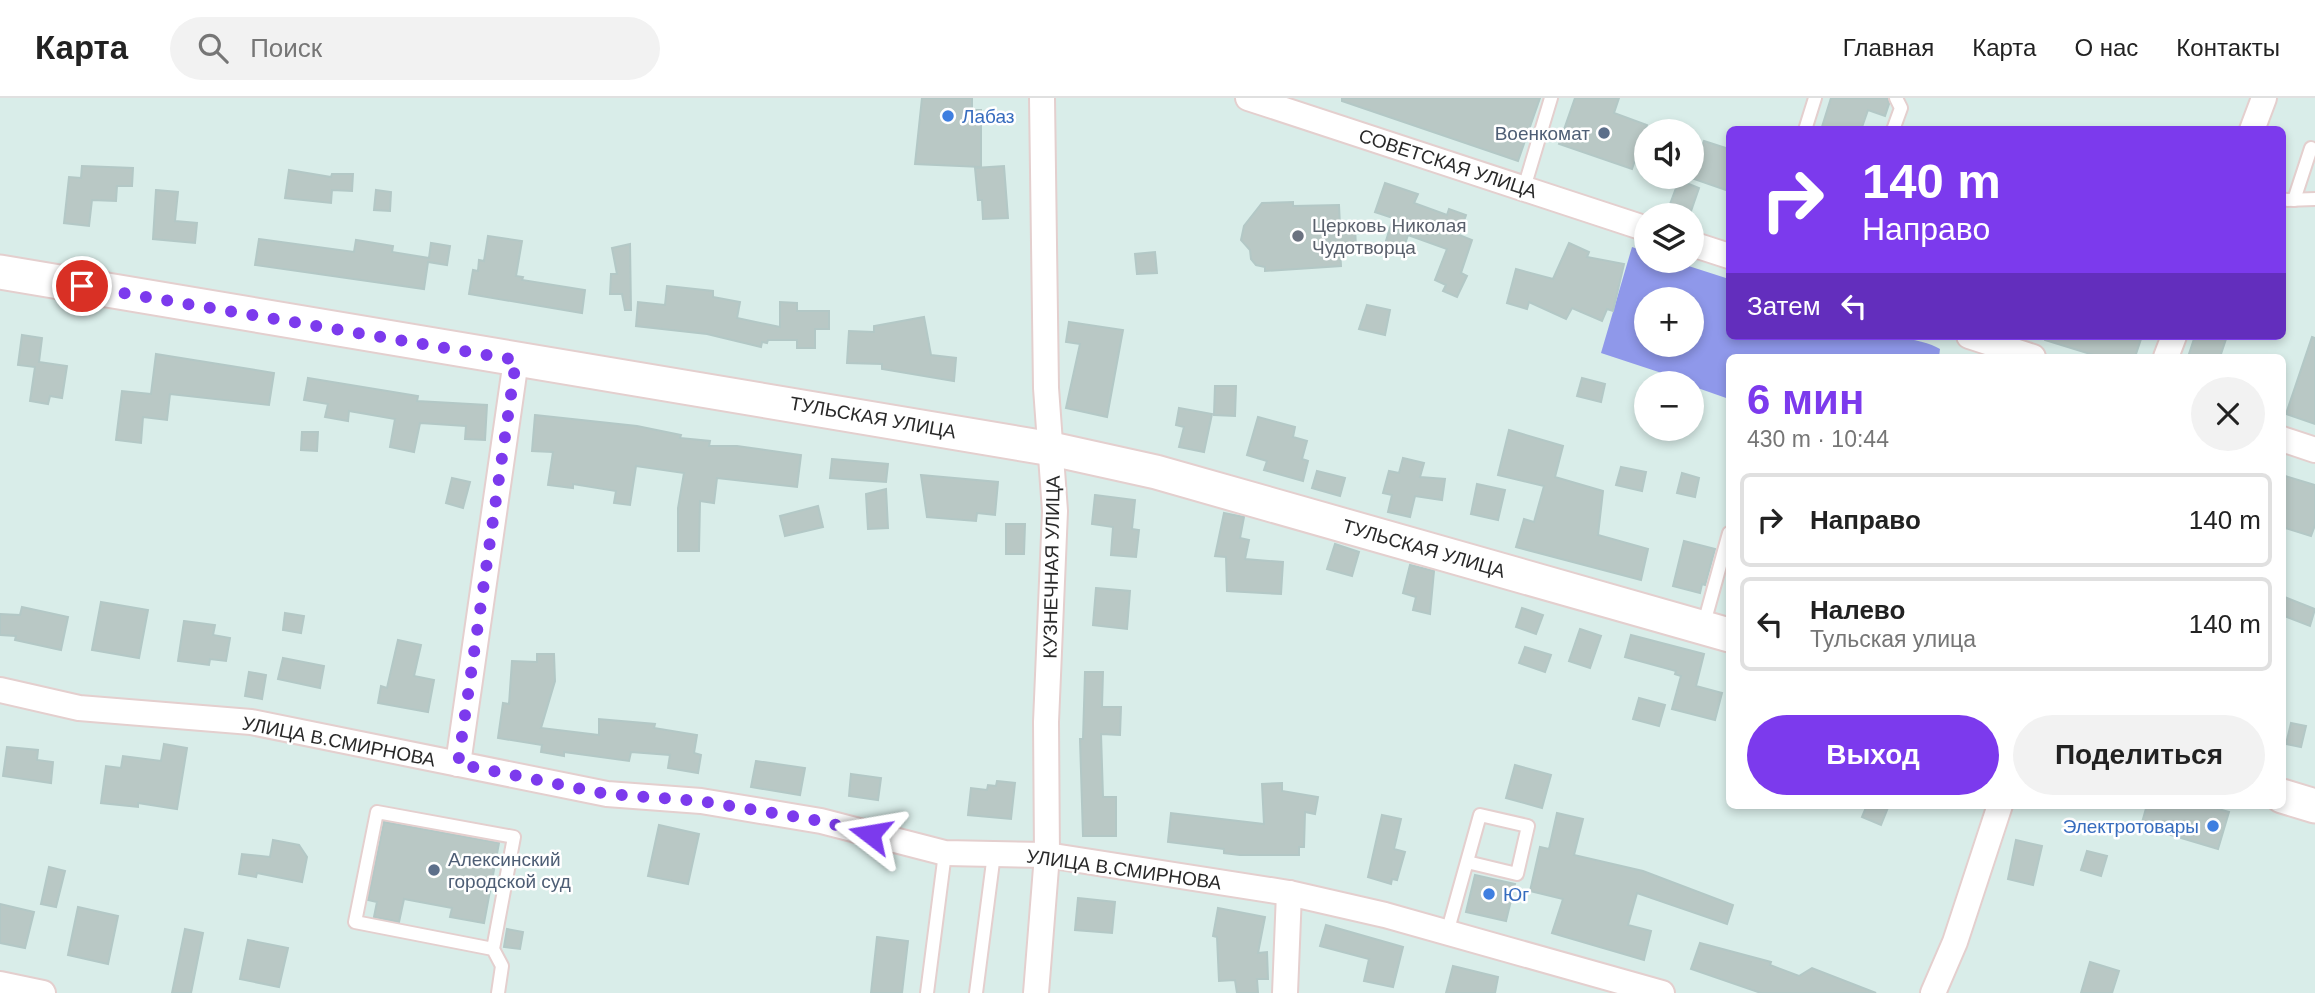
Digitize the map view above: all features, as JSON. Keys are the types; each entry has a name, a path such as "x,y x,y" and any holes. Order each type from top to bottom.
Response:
{"main road":[{"name":"ТУЛЬСКАЯ УЛИЦА","path":"0,272 1052,449 1156,472 1716,632"},
{"path":"2286,797 2315,806"}],"street":[{"name":"КУЗНЕЧНАЯ УЛИЦА","path":"1035,993 1047,855 1046,722 1055,511 1046,388 1042,98"},
{"name":"СОВЕТСКАЯ УЛИЦА","path":"1248,98 1634,225"},
{"path":"2254,126 2264,98"},
{"path":"1704,248 1726,255"},
{"path":"1981,340 2024,354"},
{"path":"458,764 516,360"},
{"path":"2286,440 2315,450"},
{"name":"УЛИЦА В.СМИРНОВА","path":"0,690 79,708 251,722 607,794 701,801 821,821 945,853 1047,855 1289,893 1447,933 1662,993"},
{"path":"1933,993 1955,942 1999,809"},
{"path":"1285,993 1289,893"},
{"path":"0,984 43,993"}],"lane":[{"path":"1524,188 1551,98"},
{"path":"1805,126 1815,98"},
{"path":"1894,126 1901,108 1896,98"},
{"path":"2311,148 2288,200 2315,199"},
{"path":"1716,632 1726,556"},
{"path":"493,949 355,922 377,812 514,838 493,949 502,966 498,993"},
{"path":"1447,933 1466,862 1479,814 1528,827 1517,874 1466,862"},
{"path":"927,993 945,853"},
{"path":"976,993 994,854"}],"shaded area":[{"path":"1632,247 1634,273 1704,271 1726,278 1726,340 1912,340 1940,349 1939,354 1726,354 1726,398 1704,390 1704,371 1656,371 1601,353"}],"building":[{"path":"922,98 972,98 972,110 981,110 981,167 915,164"},
{"path":"1342,98 1540,98 1518,161 1342,101"},
{"path":"1575,98 1619,98 1614,113 1634,120 1632,169 1559,144"},
{"path":"1831,98 1887,98 1889,104 1885,116 1868,110 1862,126 1822,126"},
{"path":"1704,141 1726,148 1726,190 1704,182"},
{"path":"82,166 133,168 132,186 117,186 116,201 92,200 89,226 64,223 69,177 81,178"},
{"path":"1004,166 1008,218 983,219 975,168"},
{"path":"289,170 331,177 332,174 353,174 352,191 332,190 331,203 285,198"},
{"path":"1385,183 1418,194 1414,203 1447,215 1449,209 1466,215 1459,235 1472,240 1461,273 1467,276 1457,297 1443,291 1446,285 1435,280 1447,249 1408,235 1403,250 1385,244 1393,218 1375,212"},
{"path":"1676,189 1699,189 1694,203 1670,203"},
{"path":"156,190 178,192 175,221 197,223 195,243 153,239"},
{"path":"376,190 391,192 390,211 374,210"},
{"name":"Церковь Николая Чудотворца","path":"1293,202 1293,206 1339,205 1340,226 1355,226 1356,248 1340,248 1341,266 1265,271 1265,267 1256,265 1251,259 1250,250 1241,240 1244,226 1262,203"},
{"path":"488,236 522,241 516,276 523,277 522,280 585,290 582,313 469,294 473,270 478,271 479,260 484,261"},
{"path":"259,239 354,252 356,240 393,246 392,252 429,258 431,243 450,246 447,265 428,262 424,289 255,265"},
{"path":"1569,243 1589,252 1587,257 1624,264 1613,311 1607,309 1602,321 1572,308 1566,319 1529,302 1527,309 1507,303 1516,269 1553,279"},
{"path":"630,244 631,310 625,310 622,294 610,294 611,274 617,274 612,248"},
{"path":"1155,252 1157,273 1137,274 1135,254"},
{"path":"667,286 713,291 713,297 740,302 737,318 780,327 780,302 797,303 797,311 829,311 829,329 815,329 815,348 797,348 797,340 768,340 767,343 762,342 761,347 707,334 636,326 638,302 665,305"},
{"path":"1367,305 1390,310 1385,335 1359,329"},
{"path":"924,317 931,355 956,358 954,381 882,369 882,364 847,363 849,331 874,332 874,326"},
{"path":"1069,322 1123,330 1107,417 1066,408 1080,344 1066,342"},
{"path":"22,335 42,338 39,362 67,366 62,398 50,396 48,404 30,401 35,367 18,365"},
{"path":"2312,337 2315,338 2315,424 2286,414"},
{"path":"2045,340 2141,340 2136,354 2090,354"},
{"path":"2194,340 2226,340 2221,354 2189,354"},
{"path":"156,354 274,373 269,405 170,394 167,420 143,417 141,443 116,440 122,391 151,394"},
{"path":"308,378 418,396 417,401 487,405 485,440 465,439 466,426 420,423 414,452 390,447 395,419 349,411 348,421 325,417 328,404 304,400"},
{"path":"1582,378 1605,384 1601,402 1577,396"},
{"path":"1215,386 1236,386 1235,416 1214,415"},
{"path":"1179,408 1212,414 1204,452 1179,447 1184,427 1176,425"},
{"path":"535,415 637,426 681,435 680,438 710,441 709,446 737,446 801,455 797,487 717,478 714,503 700,501 699,551 678,551 678,508 684,473 636,466 630,505 614,503 616,491 573,484 573,488 548,485 553,452 532,451"},
{"path":"1258,417 1295,427 1293,437 1307,441 1302,459 1308,461 1303,481 1264,470 1267,461 1247,455"},
{"path":"1509,430 1563,446 1555,477 1603,491 1598,535 1648,549 1641,580 1516,547 1524,519 1534,522 1544,486 1498,475"},
{"path":"302,432 318,432 317,451 301,450"},
{"path":"1403,458 1424,463 1420,477 1445,479 1442,500 1415,496 1410,517 1388,512 1392,495 1383,493 1389,471 1399,473"},
{"path":"832,459 888,464 886,482 830,478"},
{"path":"1621,467 1646,472 1642,491 1616,485"},
{"path":"1317,471 1345,478 1340,496 1312,488"},
{"path":"1682,473 1699,478 1695,497 1677,493"},
{"path":"921,475 998,482 995,515 977,513 976,521 927,517"},
{"path":"2286,476 2315,485 2315,525 2311,536 2286,528"},
{"path":"452,478 470,482 463,508 446,503"},
{"path":"1477,484 1505,490 1498,520 1471,514"},
{"path":"886,489 888,528 868,529 866,494"},
{"path":"1095,495 1135,500 1132,529 1139,530 1136,557 1111,555 1113,527 1092,524"},
{"path":"818,506 823,527 785,536 780,516"},
{"path":"1224,513 1244,517 1240,538 1249,540 1245,559 1283,562 1281,594 1227,591 1226,557 1215,556"},
{"path":"1006,524 1025,524 1024,554 1006,554"},
{"path":"1684,541 1715,549 1705,585 1702,584 1700,593 1673,586"},
{"path":"1335,544 1359,552 1352,576 1327,569"},
{"path":"1410,565 1434,571 1430,614 1413,610 1416,597 1403,593"},
{"path":"1096,588 1130,591 1127,629 1093,625"},
{"path":"2286,598 2315,609 2310,626 2286,617"},
{"path":"101,602 148,610 139,658 92,650"},
{"path":"22,607 68,617 61,650 15,640 16,636 0,635 0,614 20,615"},
{"path":"1522,608 1543,615 1536,634 1516,627"},
{"path":"285,613 304,616 301,633 283,630"},
{"path":"184,621 215,625 213,635 230,638 226,661 210,659 209,665 178,661"},
{"path":"1580,629 1601,636 1590,668 1569,661"},
{"path":"1631,635 1704,654 1696,686 1722,693 1715,720 1672,709 1681,676 1675,674 1676,671 1625,657"},
{"path":"398,640 421,645 414,676 434,680 428,712 378,703 381,686 387,688"},
{"path":"1525,647 1551,655 1545,672 1519,663"},
{"path":"537,654 554,654 555,681 541,728 599,735 599,719 655,724 654,728 697,735 694,753 701,755 698,773 668,768 670,755 631,752 629,761 564,752 564,756 541,752 542,745 498,738 503,703 509,704 512,661 537,662"},
{"path":"283,658 324,666 320,688 278,679"},
{"path":"249,672 266,675 262,699 245,696"},
{"path":"1085,672 1103,672 1102,707 1121,707 1120,735 1101,734 1103,797 1116,797 1116,836 1083,836 1080,739 1083,739"},
{"path":"1639,698 1665,705 1659,726 1633,719"},
{"path":"2291,723 2306,726 2301,747 2286,744"},
{"path":"164,744 187,748 177,809 138,803 138,807 101,803 106,766 121,768 123,756 161,761"},
{"path":"7,747 38,750 37,760 53,762 51,783 3,776"},
{"path":"756,761 805,768 800,795 751,787"},
{"path":"1515,765 1551,775 1542,808 1506,798"},
{"path":"851,774 881,778 878,800 849,796"},
{"path":"997,781 1015,783 1011,819 968,815 971,788 987,790 988,785 996,786"},
{"path":"1282,783 1282,791 1318,797 1315,814 1305,812 1304,847 1299,847 1299,855 1240,855 1224,853 1224,849 1168,842 1171,813 1264,824 1262,784"},
{"path":"1865,809 1887,809 1881,825 1862,817"},
{"path":"2146,809 2218,809 2229,812 2218,849 2141,826"},
{"path":"1557,813 1583,819 1574,855 1643,871 1733,905 1727,924 1637,893 1628,925 1651,931 1644,960 1552,933 1563,899 1530,891 1540,847 1549,849"},
{"path":"1382,815 1401,819 1394,849 1405,852 1397,880 1392,879 1391,884 1368,877"},
{"name":"Алексинский городской суд","path":"384,822 499,843 484,923 450,917 452,908 404,899 399,922 374,917 377,902 368,900"},
{"path":"659,825 699,834 688,884 648,876"},
{"path":"273,840 299,845 307,857 302,882 257,873 256,877 239,874 242,854 270,857"},
{"path":"2016,840 2042,846 2033,885 2008,879"},
{"path":"2087,851 2107,856 2101,876 2081,870"},
{"path":"49,867 65,871 56,907 41,904"},
{"path":"1475,875 1515,884 1506,921 1466,912"},
{"path":"1078,898 1115,902 1112,933 1075,930"},
{"path":"0,904 34,912 25,948 0,943"},
{"path":"78,907 118,916 108,964 68,955"},
{"path":"1218,908 1265,917 1258,953 1267,952 1268,979 1257,979 1258,993 1237,993 1235,980 1219,981 1217,937 1213,936"},
{"path":"1326,925 1403,947 1393,987 1364,981 1369,959 1320,946"},
{"path":"185,929 203,933 191,993 172,993"},
{"path":"507,929 523,932 520,949 504,947"},
{"path":"877,937 908,941 902,993 871,993"},
{"path":"248,940 288,948 279,987 240,979"},
{"path":"1700,943 1771,962 1770,965 1799,976 1812,968 1876,993 1761,993 1691,969"},
{"path":"2090,962 2119,971 2112,993 2081,993"},
{"path":"1453,966 1498,977 1495,993 1446,993"}],"place":[{"name":"Лабаз","path":"948,116"},
{"name":"Военкомат","path":"1604,133"},
{"name":"Церковь Николая Чудотворца","path":"1298,236"},
{"name":"Электротовары","path":"2213,826"},
{"name":"Алексинский городской суд","path":"434,870"},
{"name":"Юг","path":"1489,894"}],"route":[{"path":"82,286 516,360 458,764 607,794 701,801 821,821 870,834"}]}
